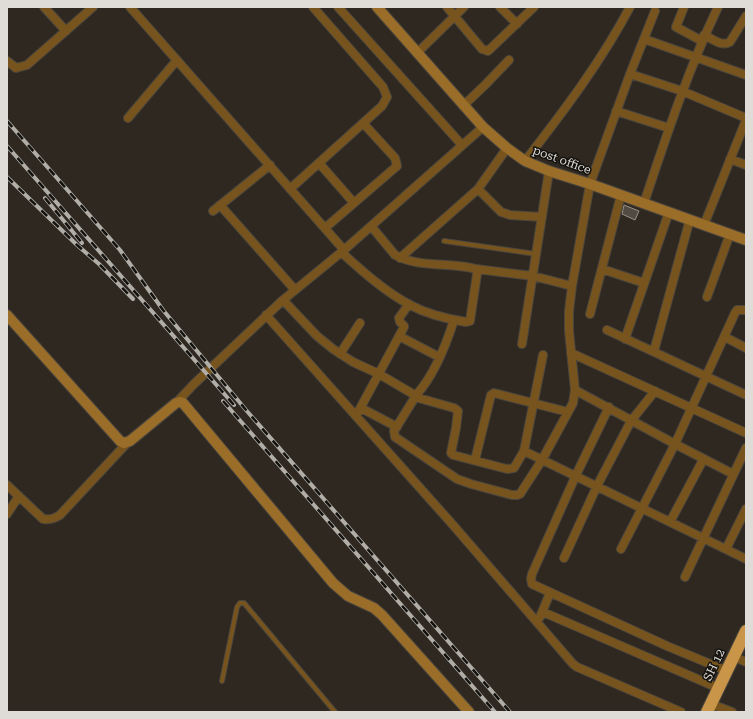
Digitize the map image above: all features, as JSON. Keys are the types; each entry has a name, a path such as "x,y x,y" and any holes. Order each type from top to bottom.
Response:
{"highway":[{"name":"SH 12","path":"709,708 746,631"}],"street":[{"path":"44,7 66,30"},
{"path":"7,60 16,68 27,65 93,7"},
{"path":"130,7 270,165 342,251 369,276 409,304 431,314 466,322 470,321 471,319 477,274 476,269"},
{"path":"290,189 386,102 386,93 383,87 312,7"},
{"path":"338,7 462,145"},
{"name":"post office","path":"377,7 483,127 507,148 525,161 549,171 590,184 746,240"},
{"path":"447,7 482,49 486,51 490,50 534,7"},
{"path":"417,53 464,7"},
{"path":"500,7 517,24"},
{"path":"525,161 605,51 630,7"},
{"path":"684,7 676,27 719,43 730,42 743,27 746,16"},
{"path":"644,203 682,91 703,38 718,7"},
{"path":"454,320 439,357 397,427 394,433 395,437 453,477 471,484 512,495 520,494 542,460 573,403 574,390 569,321 572,286 590,184 616,111 655,11"},
{"path":"644,39 746,75"},
{"path":"128,118 177,60"},
{"path":"463,106 509,60"},
{"path":"630,74 682,91 746,119 704,225"},
{"path":"616,111 669,128"},
{"path":"324,228 397,166 395,158 363,123"},
{"path":"7,485 43,518 49,520 60,515 127,443 176,403 282,300 342,251 483,127"},
{"path":"400,258 478,189 507,148"},
{"path":"730,159 746,165"},
{"path":"319,163 354,203"},
{"path":"213,211 270,165"},
{"path":"522,344 549,171"},
{"path":"478,189 501,212 510,215 542,217"},
{"path":"590,314 621,195"},
{"path":"220,205 295,290"},
{"path":"625,338 669,212"},
{"path":"654,351 690,220"},
{"path":"371,226 395,255 400,258 412,261 532,276 572,286"},
{"path":"707,296 730,234"},
{"path":"602,269 644,284"},
{"path":"282,300 317,336 340,354 379,374 410,393 456,409 458,413 451,452 453,455 507,469 514,468 524,451 543,355"},
{"path":"356,416 404,326 398,318 409,304"},
{"path":"621,549 674,444 737,310 746,310"},
{"path":"7,315 120,441 127,443"},
{"path":"266,316 577,667 681,712"},
{"path":"340,354 360,323"},
{"path":"607,330 746,395"},
{"path":"399,336 439,357"},
{"path":"725,337 746,348"},
{"path":"571,353 746,433"},
{"path":"574,390 609,407 703,460 733,474"},
{"path":"564,558 597,486 632,421 655,391"},
{"path":"475,460 491,395 494,393 568,412"},
{"path":"176,403 180,402 186,405 333,584 348,596 374,608 382,615 469,712"},
{"path":"609,407 576,475 531,579 532,584 727,671"},
{"path":"361,408 397,427"},
{"path":"685,577 746,448"},
{"path":"524,451 746,559"},
{"path":"670,522 703,460"},
{"path":"7,514 19,496"},
{"path":"726,549 746,510"},
{"path":"538,623 550,593"},
{"path":"543,612 718,688"},
{"path":"734,657 746,662"},
{"path":"709,708 732,712"}],"lane":[{"path":"444,241 536,254"},
{"path":"222,681 237,607 240,603 244,604 335,712"}],"building":[{"path":"624,205 639,211 635,220 622,214"}],"railway":[{"path":"7,121 120,250 163,310 246,410 510,712"},
{"path":"7,146 234,405"},
{"path":"7,177 77,245 99,264 133,299"},
{"path":"45,198 82,243"},
{"path":"223,401 495,712"}]}
